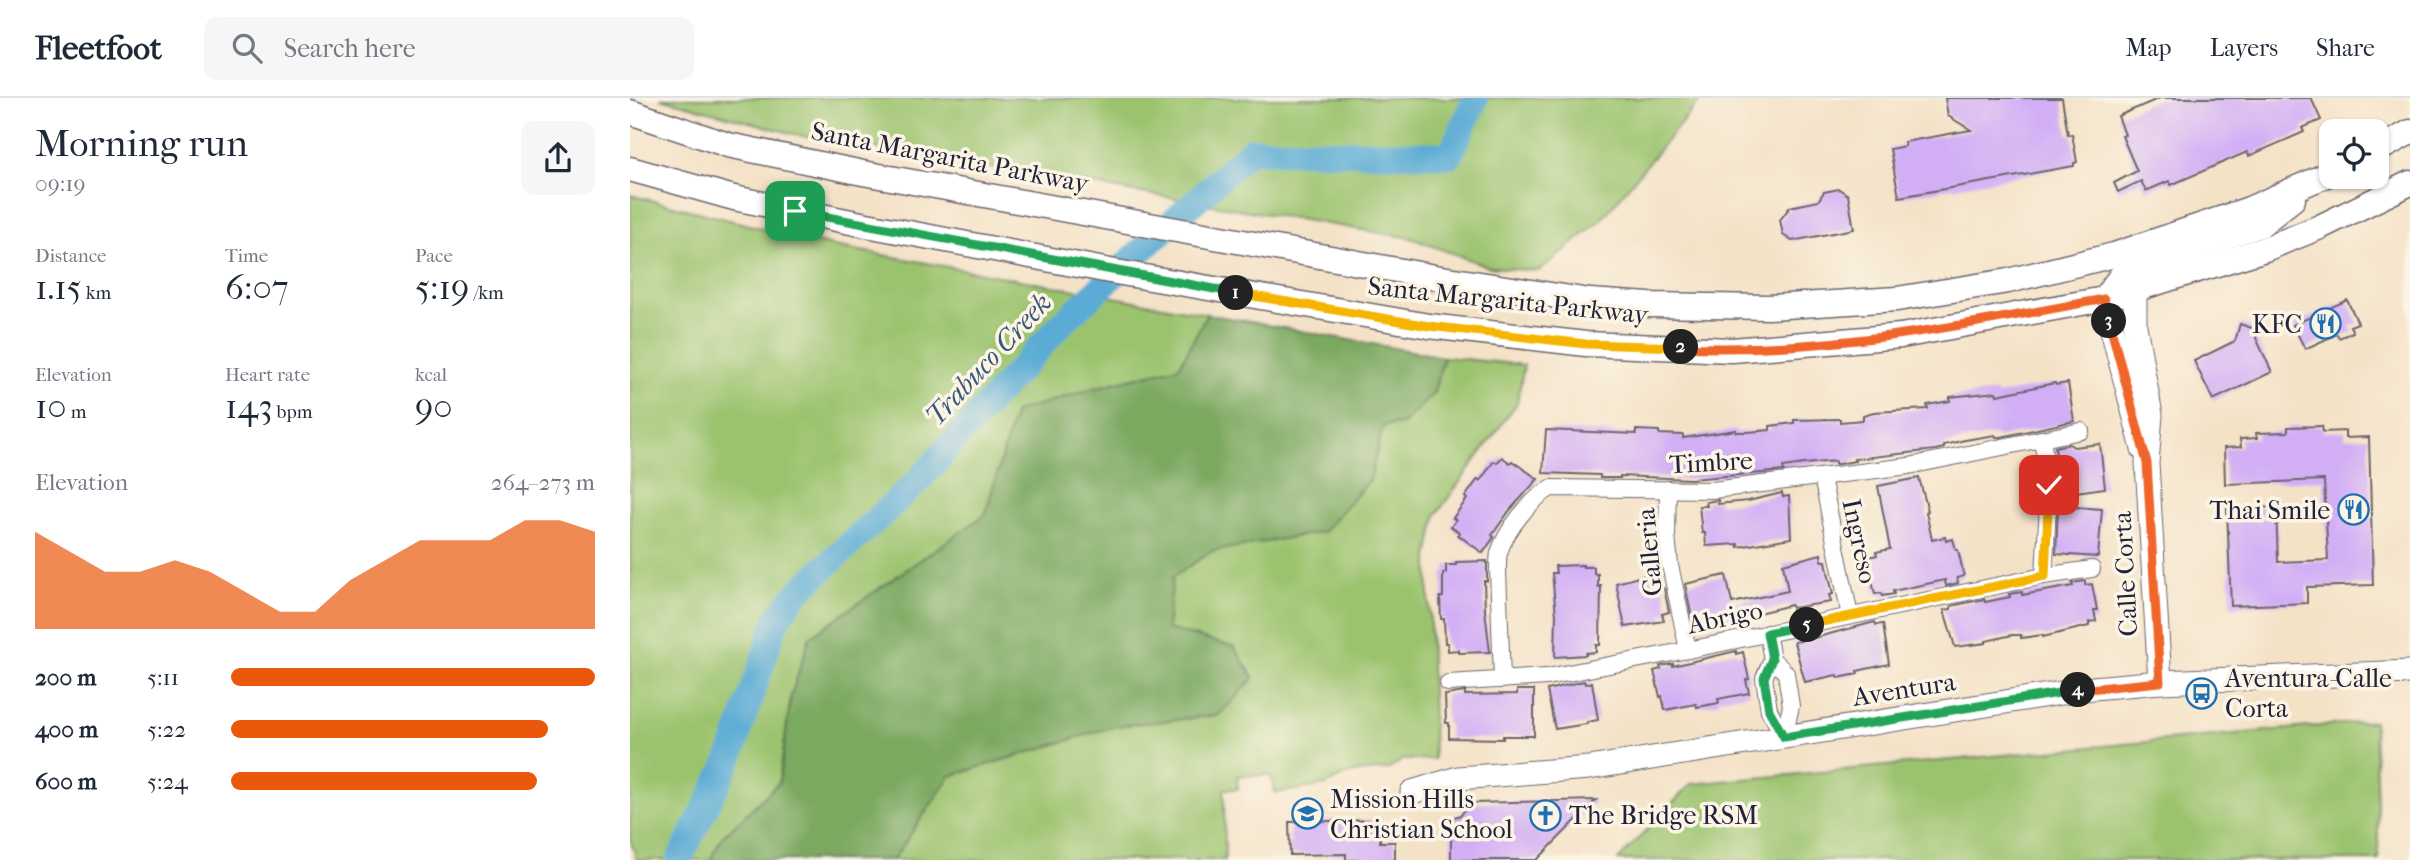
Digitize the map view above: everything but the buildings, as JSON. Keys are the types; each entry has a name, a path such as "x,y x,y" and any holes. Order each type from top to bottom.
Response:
{"main road":[{"name":"Santa Margarita Parkway","path":"630,112 728,145 863,173 1435,277 1590,301 1648,305 1769,307 1897,299 2008,281 2114,255 2249,209 2319,178"},
{"path":"2389,143 2410,132"},
{"name":"Santa Margarita Parkway","path":"630,169 734,198 856,223 1110,271 1429,326 1586,344 1732,350 1901,336 2104,299 2265,248 2320,227 2410,183"},
{"path":"2104,299 2121,276 2133,267 2260,225 2319,180"}],"street":[{"name":"Calle Corta","path":"2135,290 2135,326 2151,415 2147,463 2160,682"},
{"name":"Calle Corta","path":"2104,299 2147,463"},
{"name":"Timbre","path":"1502,680 1499,553 1517,522 1540,494 1551,488 1713,490 1909,466 2081,431"},
{"path":"2042,439 2049,485 2045,576"},
{"name":"Ingreso","path":"1822,477 1850,616"},
{"name":"Galleria","path":"1668,489 1667,536 1670,565 1688,650"},
{"name":"Abrigo","path":"1448,683 1547,677 2045,576 2092,569"},
{"path":"1767,633 1772,659 1764,678 1769,710 1784,737"},
{"path":"1772,659 1786,673 1791,706 1784,737"},
{"name":"Aventura","path":"1412,792 1458,778 1589,768 2018,699 2160,682 2410,672"}],"green space":[{"path":"660,98 1702,98 1600,221 1539,271 1489,267 1411,238 802,136"},
{"path":"630,195 828,245 1207,314 1179,367 1101,386 1015,412 985,515 810,637 791,696 779,783 722,837 710,860 637,860 630,839"},
{"path":"1207,314 1444,357 1433,394 1403,424 1383,426 1370,479 1323,532 1212,551 1173,577 1167,629 1234,647 1254,678 1219,715 1115,726 950,776 893,860 710,860 722,837 779,783 791,696 810,637 985,515 1015,412 1101,386 1179,367"},
{"path":"1444,357 1524,365 1517,403 1436,515 1428,559 1434,759 1402,760 1389,769 1358,772 1326,785 1275,793 1271,775 1237,776 1238,789 1224,789 1225,860 893,860 950,776 1115,726 1219,715 1233,647 1167,629 1173,577 1212,551 1323,532 1370,480 1383,426 1433,394"},
{"path":"2374,721 2379,860 1618,860 1691,784"}],"waterway":[{"name":"Trabuco Creek","path":"679,860 729,761 777,619 797,593 918,481 1063,322 1251,150 1450,155 1476,98"}],"place":[{"name":"KFC","path":"2325,324"},
{"name":"Thai Smile","path":"2353,510"},
{"name":"Aventura-Calle Corta","path":"2202,693"},
{"name":"Mission Hills Christian School","path":"1307,814"},
{"name":"The Bridge RSM","path":"1546,815"}],"route":[{"path":"795,211 1110,271 1429,326 1586,344 1732,350 1901,336 2104,299 2147,463 2160,682 2092,688 1784,737 1769,710 1764,678 1772,659 1767,633 2045,576 2049,485"}]}
